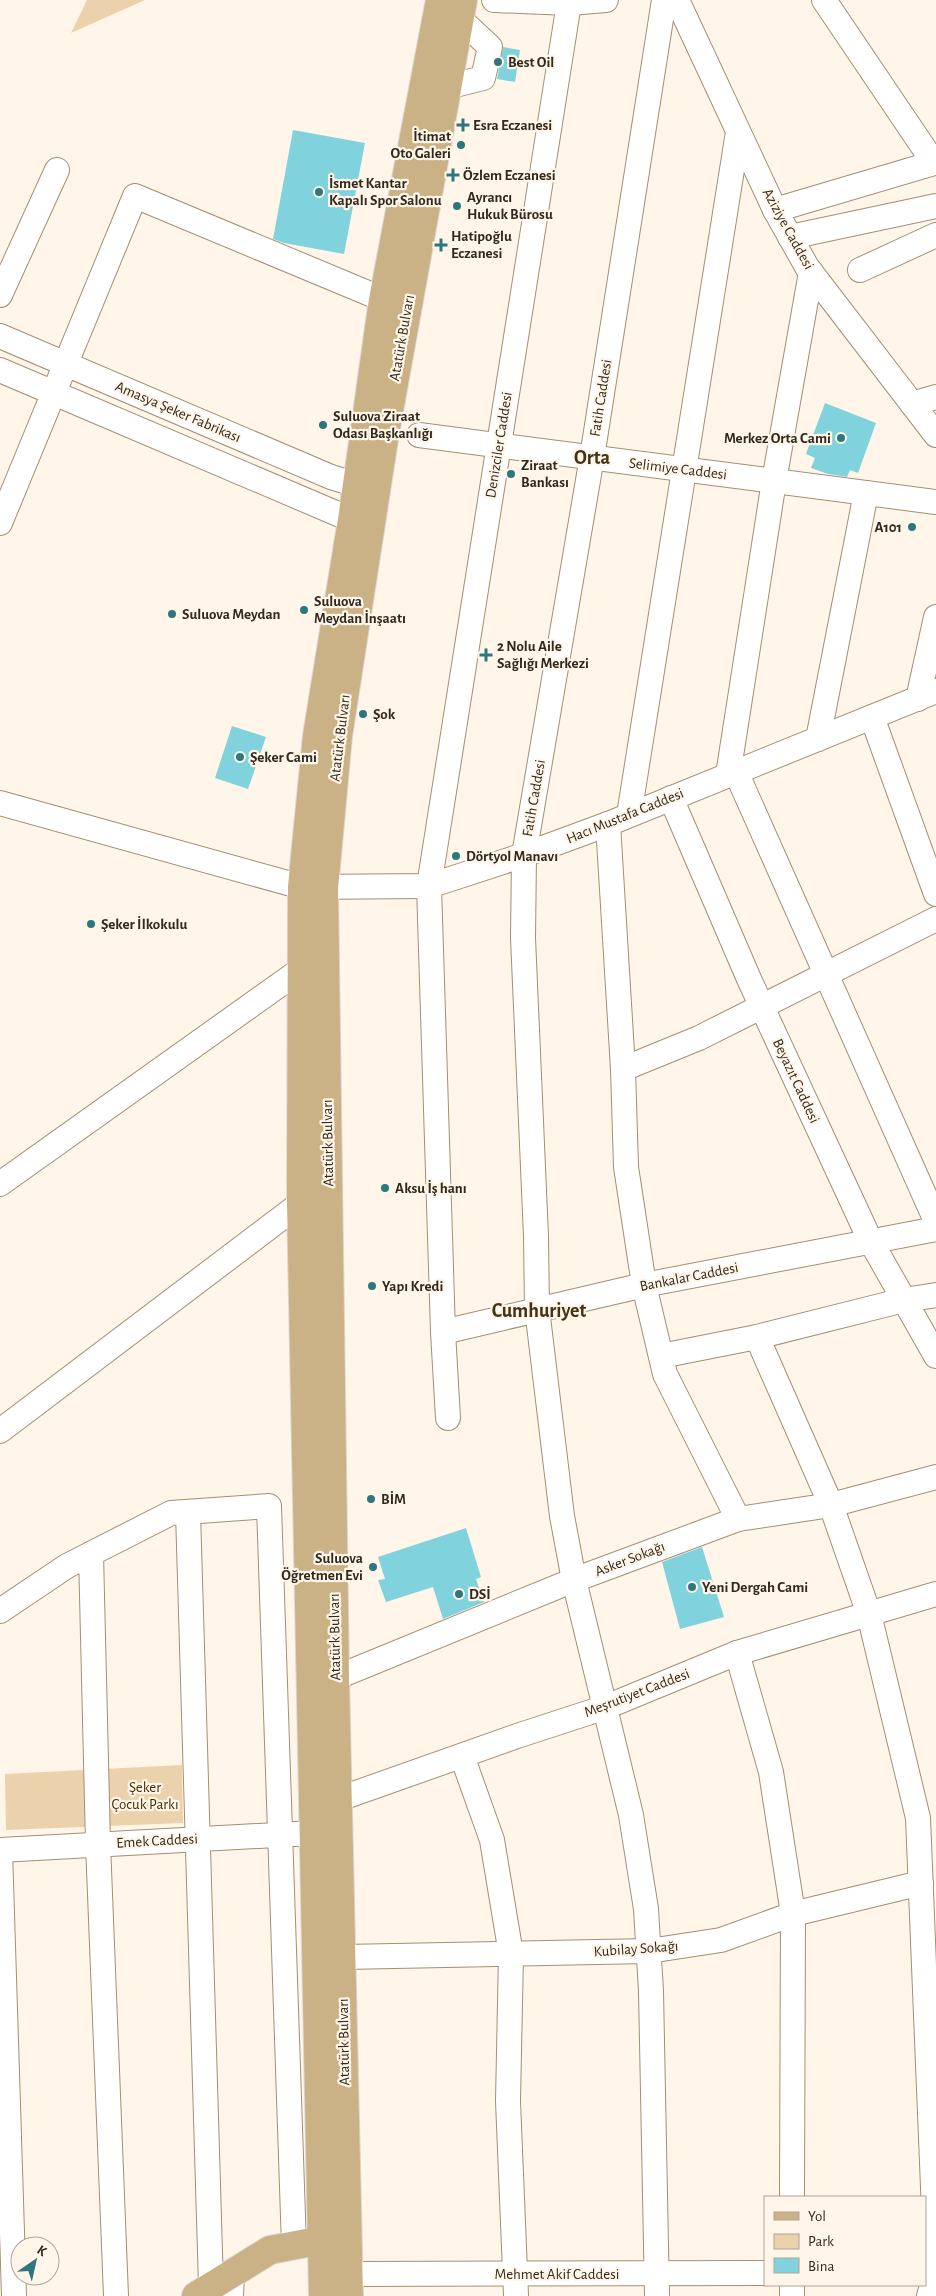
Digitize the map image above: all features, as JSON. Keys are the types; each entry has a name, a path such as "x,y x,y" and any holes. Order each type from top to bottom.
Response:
{"main road":[{"name":"Atatürk Bulvarı","path":"323,2296 301,1203 302,968 313,887 384,443 395,304 440,0"},
{"name":"Atatürk Bulvarı","path":"349,2285 339,1799 313,887 317,736 357,485 395,304 447,87 461,10"},
{"path":"218,2288 270,2250 322,2240 348,2242"}],"street":[{"path":"494,0 587,1"},
{"name":"Fatih Caddesi","path":"657,2285 646,1909 631,1815 574,1580 562,1516 537,1309 536,1236 523,938 524,855 592,457 664,0"},
{"name":"Aziziye Caddesi","path":"677,0 774,210 790,237 811,272 936,436"},
{"path":"774,210 934,163 824,0"},
{"name":"Denizciler Caddesi","path":"448,1418 443,1332 429,886 499,445 587,1"},
{"path":"738,132 685,470 618,819 626,1167 644,1285 665,1374 738,1519"},
{"path":"0,295 57,170"},
{"path":"0,523 135,196 395,304"},
{"path":"790,237 936,206"},
{"path":"860,270 936,234"},
{"path":"811,272 774,481 732,773 825,973 936,1221"},
{"name":"Amasya Şeker Fabrikası","path":"0,336 331,476 357,485"},
{"name":"Amasya Şeker Fabrikası","path":"0,370 352,520"},
{"path":"912,404 936,396"},
{"name":"Selimiye Caddesi","path":"419,435 936,502"},
{"path":"818,739 866,493"},
{"path":"927,695 936,617"},
{"name":"Hacı Mustafa Caddesi","path":"0,803 313,887 429,886 524,855 618,819 927,695"},
{"path":"872,717 936,894"},
{"name":"Beyazıt Caddesi","path":"671,798 761,1005 870,1240 936,1356"},
{"path":"623,1068 699,1038 936,918"},
{"path":"0,1184 302,968"},
{"path":"0,1431 301,1203"},
{"name":"Bankalar Caddesi","path":"443,1332 644,1285 870,1240 936,1229"},
{"path":"661,1356 757,1337 904,1300 936,1295"},
{"path":"757,1337 832,1505 869,1614 918,1818 936,2261"},
{"name":"Asker Sokağı","path":"335,1678 574,1580 738,1519 832,1505 936,1477"},
{"path":"0,1611 68,1566 171,1513 269,1506 282,1834 294,2246"},
{"path":"188,1512 197,1839 218,2288"},
{"path":"91,1554 98,1844 116,2296"},
{"name":"Meşrutiyet Caddesi","path":"339,1799 606,1707 737,1653 936,1594"},
{"path":"737,1653 771,1772 792,1914 792,2196"},
{"path":"462,1756 492,1840 512,1954 508,2101 516,2285"},
{"name":"Emek Caddesi","path":"0,1850 313,1832"},
{"path":"0,1850 3,2055 14,2296"},
{"name":"Kubilay Sokağı","path":"343,1957 648,1951 721,1940 792,1914 921,1883"},
{"path":"929,2296 936,2272"},
{"name":"Mehmet Akif Caddesi","path":"349,2285 657,2285 764,2274"}],"green space":[{"path":"87,0 145,0 71,33"},
{"name":"Şeker Çocuk Parkı","path":"182,1765 183,1823 6,1830 5,1774"}],"building":[{"path":"503,47 520,50 515,82 497,79"},
{"name":"İsmet Kantar Kapalı Spor Salonu","path":"293,130 365,143 344,254 284,243 273,239"},
{"name":"Merkez Orta Cami","path":"825,403 876,423 858,473 850,470 847,477 828,474 811,468 815,458 806,454"},
{"name":"Şeker Cami","path":"232,726 266,737 248,789 215,778"},
{"path":"466,1528 481,1577 476,1579 484,1602 443,1619 433,1587 386,1602 378,1580 385,1579 378,1557"},
{"name":"Yeni Dergah Cami","path":"702,1547 724,1617 680,1629 662,1562"}],"place":[{"name":"Best Oil","path":"498,62"},
{"name":"Esra Eczanesi","path":"463,125"},
{"name":"İtimat Oto Galeri","path":"461,145"},
{"name":"Özlem Eczanesi","path":"453,175"},
{"name":"İsmet Kantar Kapalı Spor Salonu","path":"319,192"},
{"name":"Ayrancı Hukuk Bürosu","path":"457,206"},
{"name":"Hatipoğlu Eczanesi","path":"441,245"},
{"name":"Suluova Ziraat Odası Başkanlığı","path":"323,425"},
{"name":"Merkez Orta Cami","path":"841,438"},
{"name":"Ziraat Bankası","path":"511,474"},
{"name":"A101","path":"912,527"},
{"name":"Suluova Meydan İnşaatı","path":"304,610"},
{"name":"Suluova Meydan","path":"172,614"},
{"name":"2 Nolu Aile Sağlığı Merkezi","path":"486,655"},
{"name":"Şok","path":"363,714"},
{"name":"Şeker Cami","path":"240,757"},
{"name":"Dörtyol Manavı","path":"456,856"},
{"name":"Şeker İlkokulu","path":"91,924"},
{"name":"Aksu İş hanı","path":"385,1188"},
{"name":"Yapı Kredi","path":"372,1286"},
{"name":"BİM","path":"371,1499"},
{"name":"Suluova Öğretmen Evi","path":"373,1567"},
{"name":"Yeni Dergah Cami","path":"692,1587"},
{"name":"DSİ","path":"459,1594"}],"district":[{"name":"Orta","path":"592,458"},
{"name":"Cumhuriyet","path":"539,1311"}]}
